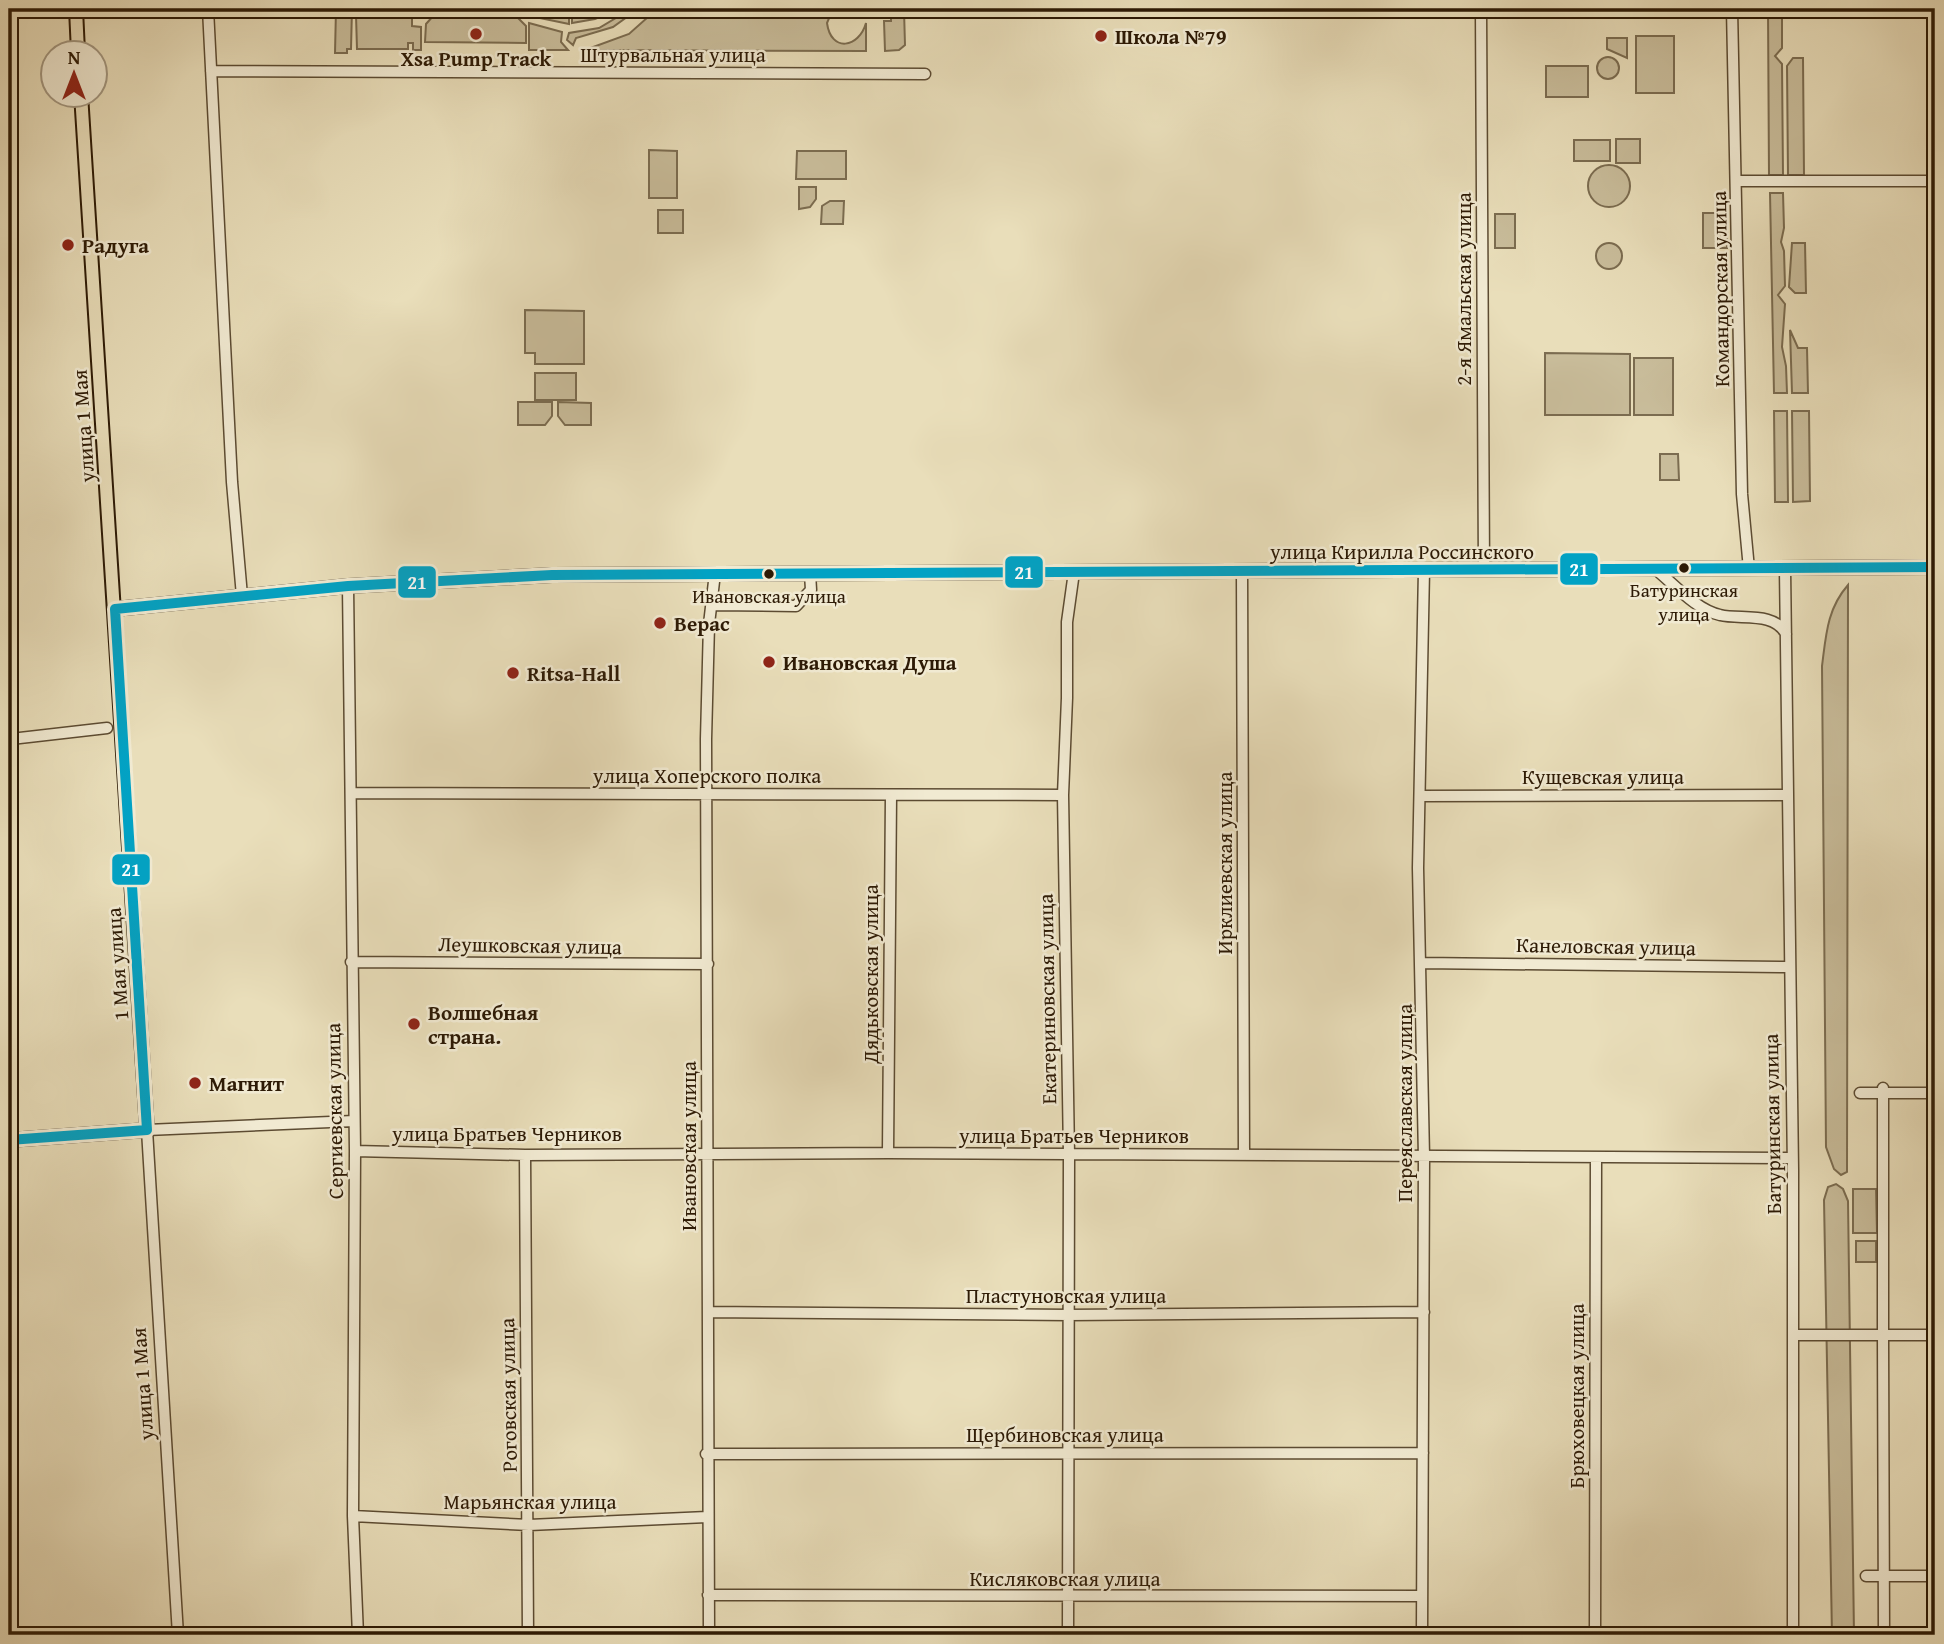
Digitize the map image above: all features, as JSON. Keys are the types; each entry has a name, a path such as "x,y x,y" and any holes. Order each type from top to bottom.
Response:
{"main road":[{"path":"76,9 77,38"},
{"name":"улица 1 Мая","path":"82,108 123,755"},
{"name":"улица Кирилла Россинского","path":"114,610 348,586 516,576 1935,567"},
{"name":"1 Мая улица","path":"123,755 147,1126"},
{"path":"9,1140 147,1126"}],"street":[{"path":"208,9 232,482 242,596"},
{"name":"2-я Ямальская улица","path":"1481,9 1484,570"},
{"name":"Командорская улица","path":"1732,9 1742,494 1749,569"},
{"name":"Штурвальная улица","path":"211,71 925,74"},
{"path":"1737,181 1935,181"},
{"path":"1654,568 1713,613 1776,623 1786,635"},
{"name":"Батуринская улица","path":"1785,569 1794,1335 1793,1635"},
{"name":"Переяславская улица","path":"1422,1635 1424,1157 1420,796 1424,570"},
{"name":"Ирклиевская улица","path":"1242,571 1244,1154"},
{"name":"Екатериновская улица","path":"1068,1635 1069,1154 1063,796 1067,622 1074,572"},
{"name":"Ивановская улица","path":"709,1635 706,1454 707,680 715,573"},
{"path":"712,605 796,606 811,590 810,573"},
{"name":"Сергиевская улица","path":"348,586 355,1152 353,1516 358,1635"},
{"path":"9,700 12,762"},
{"path":"11,739 107,728"},
{"name":"улица Хоперского полка","path":"351,793 1063,796"},
{"name":"Дядьковская улица","path":"888,1153 891,795"},
{"name":"Кущевская улица","path":"1420,796 1787,795"},
{"name":"Леушковская улица","path":"351,962 708,964"},
{"name":"Канеловская улица","path":"1422,963 1789,967"},
{"path":"1860,1093 1883,1090 1935,1093"},
{"path":"1883,1090 1884,1635"},
{"path":"147,1126 354,1122"},
{"name":"улица 1 Мая","path":"147,1126 178,1635"},
{"name":"улица Братьев Черников","path":"355,1152 525,1155 888,1153 1792,1158"},
{"name":"Роговская улица","path":"525,1155 528,1635"},
{"name":"Брюховецкая улица","path":"1595,1635 1596,1157"},
{"name":"Пластуновская улица","path":"708,1312 1069,1315 1424,1312"},
{"path":"1794,1335 1935,1335"},
{"name":"Щербиновская улица","path":"706,1454 1423,1454"},
{"name":"Марьянская улица","path":"353,1516 529,1525 707,1517"},
{"path":"1866,1576 1935,1576"},
{"name":"Кисляковская улица","path":"708,1595 1422,1596"}],"shaded area":[{"path":"336,9 352,9 351,49 347,49 347,53 335,53"},
{"path":"522,9 569,13 569,24 540,18"},
{"path":"593,9 618,9 595,19 572,23 572,13"},
{"path":"631,9 638,9 613,27 576,38 573,45 567,40 569,33 599,28"},
{"path":"657,9 833,9 827,23 834,39 845,44 852,42 858,38 866,23 866,51 585,50 629,34"},
{"path":"1768,9 1778,9 1782,16 1782,48 1775,56 1782,64 1783,175 1769,175"},
{"path":"891,10 904,10 905,45 899,50 885,51 884,21 891,21"},
{"path":"356,15 412,16 412,26 421,27 421,50 413,50 413,43 408,43 408,49 357,49"},
{"name":"Xsa Pump Track","path":"434,15 516,16 526,26 526,43 425,42 426,24"},
{"path":"529,23 562,32 561,42 568,50 529,50"},
{"path":"1636,36 1674,36 1674,93 1636,93"},
{"path":"1607,38 1627,38 1627,58 1607,49"},
{"path":"1608,57 1616,60 1619,68 1616,76 1608,79 1600,76 1597,68 1600,60"},
{"path":"1793,58 1803,58 1804,175 1788,175 1787,66"},
{"path":"1546,66 1588,66 1588,97 1546,97"},
{"path":"1616,139 1640,139 1640,163 1616,163"},
{"path":"1574,140 1610,140 1610,161 1574,161"},
{"path":"649,150 677,151 677,198 649,198"},
{"path":"797,151 846,151 846,179 796,179"},
{"path":"1609,165 1624,171 1630,186 1624,201 1609,207 1594,201 1588,186 1594,171"},
{"path":"799,187 816,187 816,199 810,207 799,209"},
{"path":"1770,193 1783,193 1784,228 1781,242 1784,251 1785,286 1778,295 1785,304 1782,347 1787,393 1774,393"},
{"path":"830,201 844,201 843,224 821,224 822,206"},
{"path":"658,210 683,210 683,233 658,233"},
{"path":"1703,213 1727,213 1727,248 1703,248"},
{"path":"1495,214 1515,214 1515,248 1495,248"},
{"path":"1609,243 1618,247 1622,256 1618,265 1609,269 1600,265 1596,256 1600,247"},
{"path":"1792,243 1805,243 1806,293 1795,293 1789,287"},
{"path":"525,310 584,311 584,364 535,364 535,353 525,353"},
{"path":"1790,330 1798,348 1807,348 1808,393 1792,393"},
{"path":"1545,353 1630,354 1630,415 1545,415"},
{"path":"1634,358 1673,358 1673,415 1634,415"},
{"path":"535,373 576,373 576,400 535,400"},
{"path":"518,402 552,402 552,416 545,425 518,425"},
{"path":"558,402 591,403 591,425 565,425 558,416"},
{"path":"1774,411 1787,411 1788,502 1775,502"},
{"path":"1792,411 1809,411 1810,501 1793,502"},
{"path":"1660,454 1678,454 1679,480 1660,480"},
{"path":"1848,585 1847,1172 1841,1175 1834,1169 1826,1147 1822,666 1826,633 1832,613"},
{"path":"1836,1184 1843,1189 1848,1201 1854,1635 1832,1635 1824,1200 1828,1187"},
{"path":"1853,1189 1876,1189 1877,1233 1853,1233"},
{"path":"1856,1241 1876,1241 1876,1262 1856,1262"}],"transit line":[{"name":"21","path":"115,609 348,586 552,575 1935,567"},
{"name":"21","path":"115,609 147,1130"},
{"name":"21","path":"9,1140 147,1130"}],"place":[{"name":"Xsa Pump Track","path":"476,34"},
{"name":"Школа №79","path":"1101,36"},
{"name":"Радуга","path":"68,245"},
{"name":"Батуринская улица","path":"1684,568"},
{"name":"Ивановская улица","path":"769,574"},
{"name":"Верас","path":"660,623"},
{"name":"Ивановская Душа","path":"769,662"},
{"name":"Ritsa-Hall","path":"513,673"},
{"name":"Волшебная страна.","path":"414,1024"},
{"name":"Магнит","path":"195,1083"}]}
